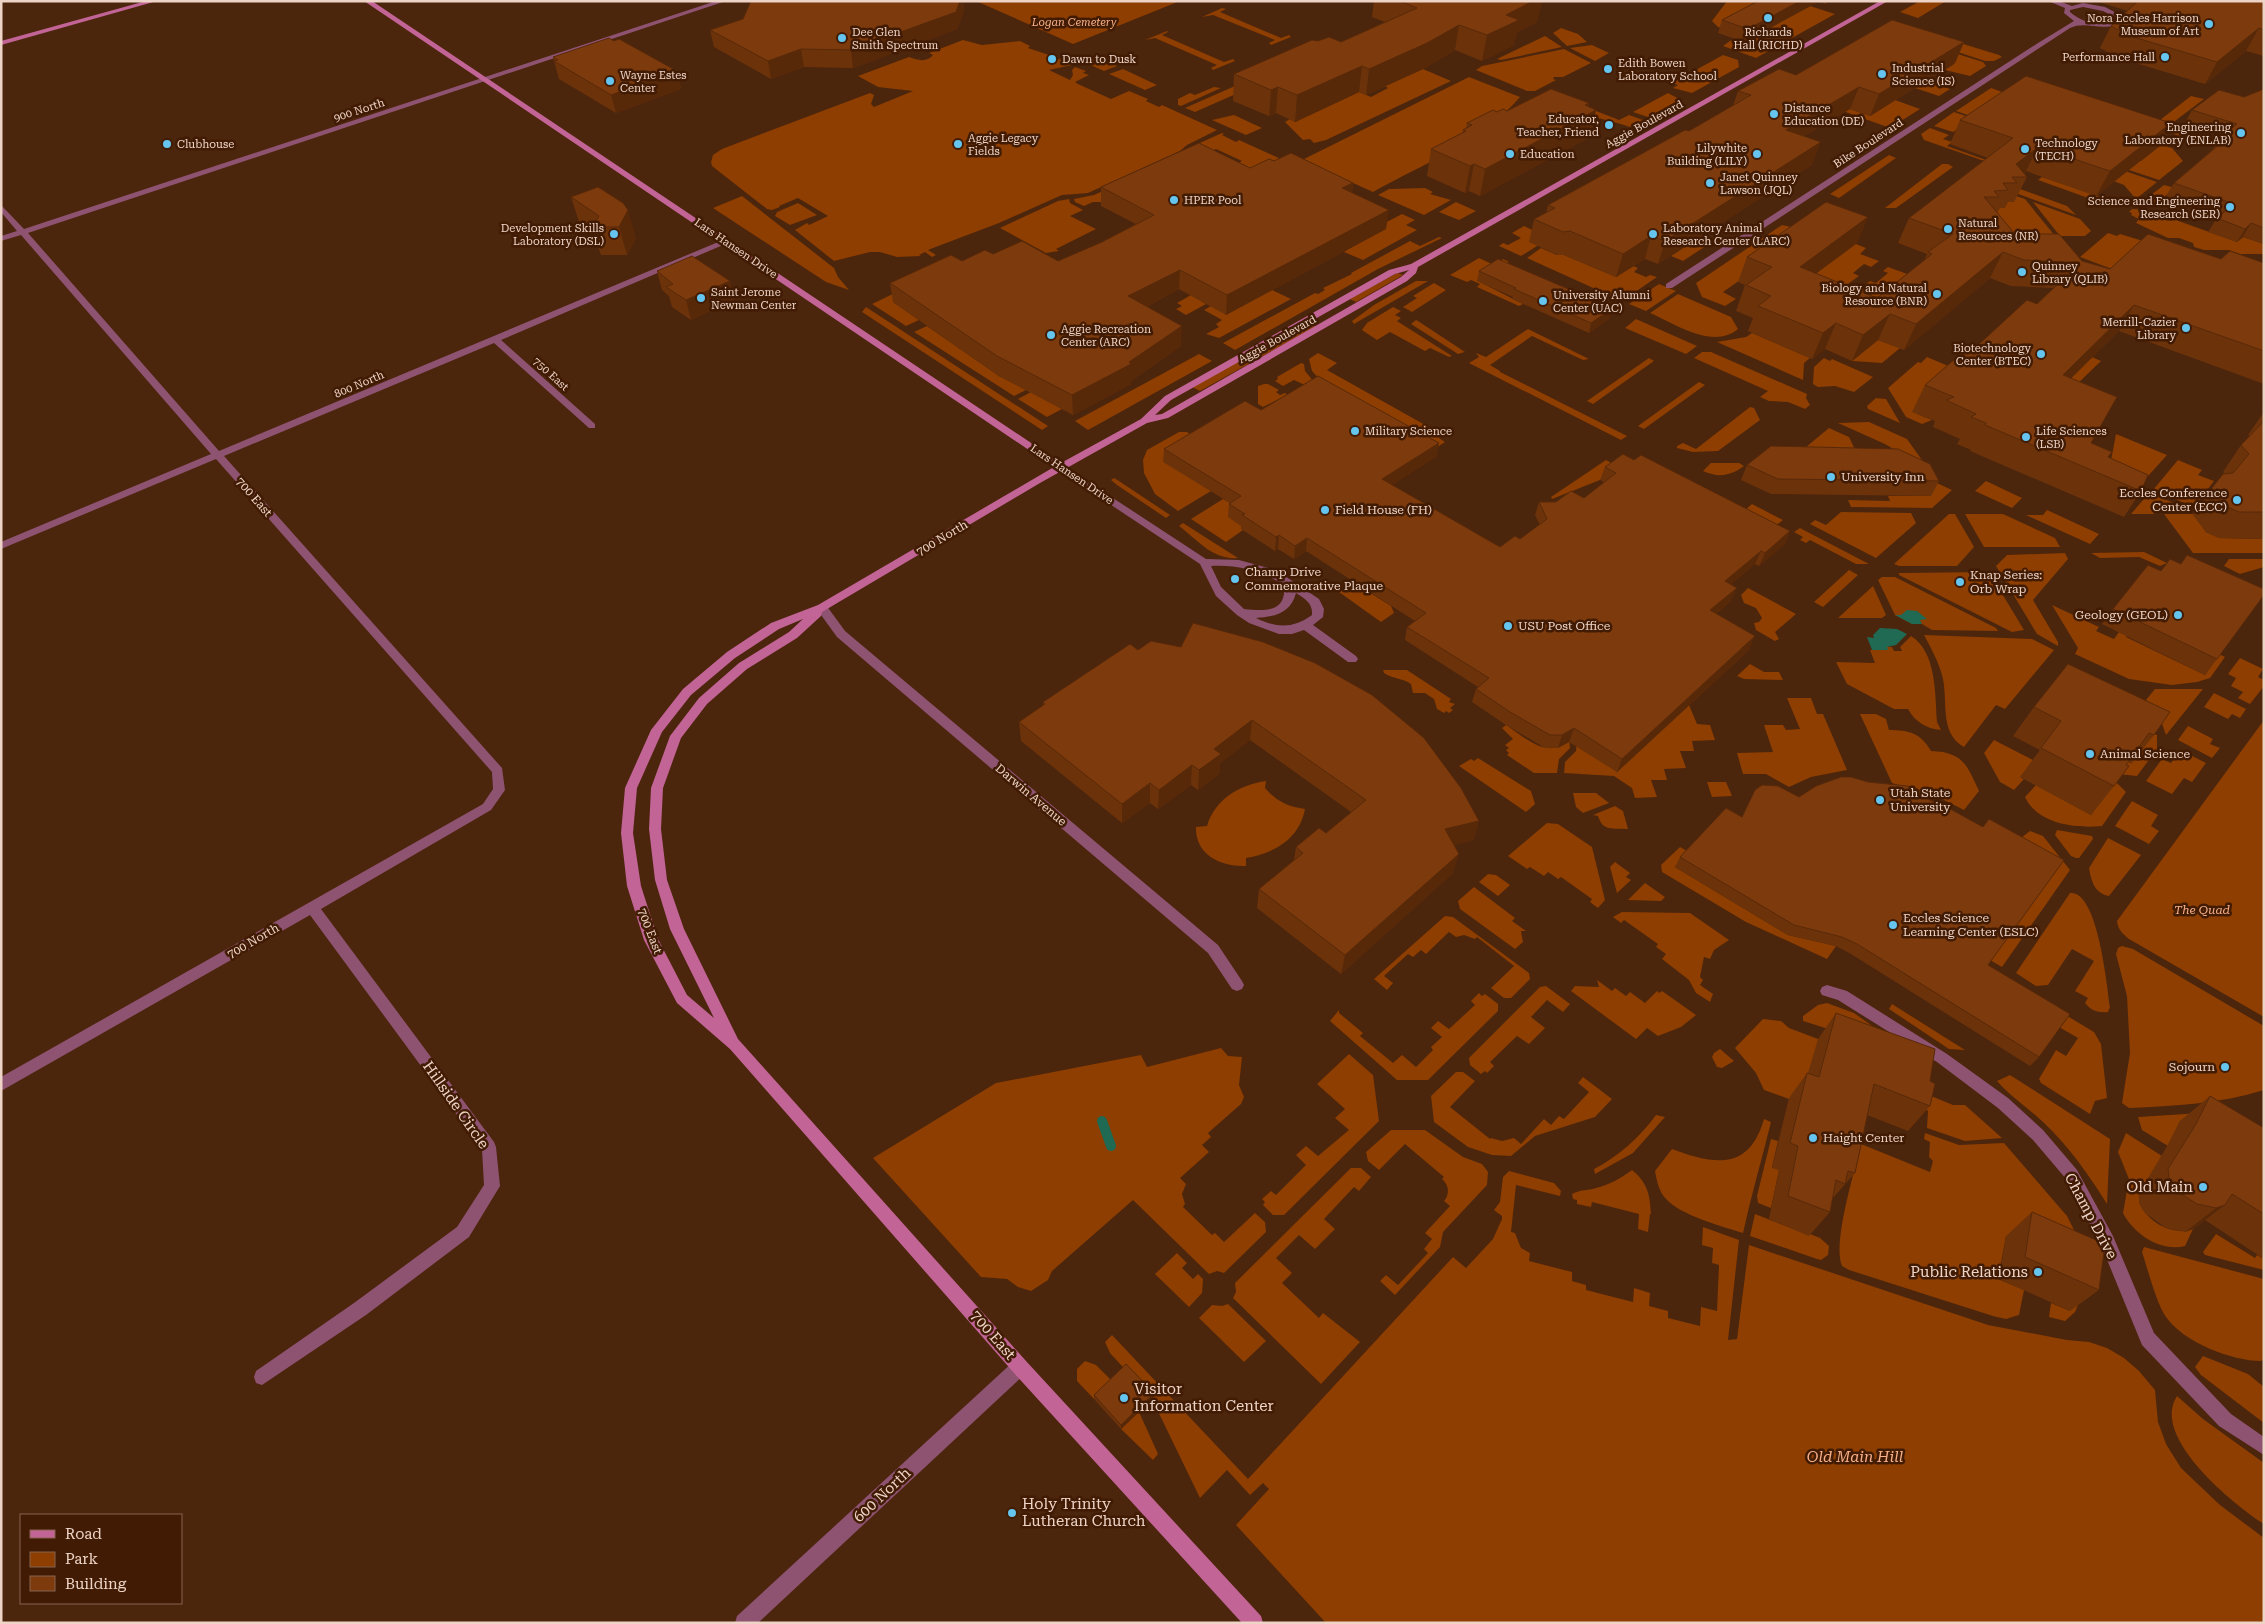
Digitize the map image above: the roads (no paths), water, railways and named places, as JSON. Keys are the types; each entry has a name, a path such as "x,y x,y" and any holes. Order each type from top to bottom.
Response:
{"main road":[{"path":"1,44 154,1"},
{"name":"Lars Hansen Drive","path":"367,1 1061,467"},
{"name":"Aggie Boulevard","path":"1061,467 1144,421 1168,398 1236,359 1392,272 1414,266 1643,139 1885,1"},
{"name":"Aggie Boulevard","path":"1144,421 1165,416 1336,320 1404,280 1413,271 1414,266"},
{"name":"700 North","path":"631,788 656,730 687,692 731,655 776,626 822,608 1061,467"},
{"name":"700 North","path":"657,788 676,736 703,702 744,666 793,635 822,608"},
{"name":"700 East","path":"631,788 627,833 634,886 651,940 682,999 735,1045 1020,1367 1254,1623"},
{"name":"700 East","path":"657,788 655,829 661,880 677,929 735,1045"}],"street":[{"name":"900 North","path":"1,238 723,1"},
{"path":"2051,1 2070,7 2083,5 2100,7 2113,12 2119,19 2115,23 2106,25 2080,21 2067,13 2067,9 2070,7"},
{"name":"Bike Boulevard","path":"1669,286 2040,44 2080,21"},
{"name":"700 East","path":"1,207 217,455 498,771 499,790"},
{"name":"800 North","path":"1,546 726,242"},
{"name":"750 East","path":"494,339 592,426"},
{"name":"Lars Hansen Drive","path":"1061,467 1204,562"},
{"path":"1204,562 1239,563 1272,572 1288,582 1315,602 1318,609 1317,617 1307,626 1290,630 1272,630 1242,612 1220,594 1213,584 1204,562"},
{"path":"1242,612 1263,614 1283,608 1289,602 1288,582"},
{"name":"Darwin Avenue","path":"822,608 845,637 1213,949 1238,985"},
{"path":"1307,626 1352,659"},
{"name":"700 North","path":"1,1085 487,807 499,790"},
{"name":"Hillside Circle","path":"262,1377 360,1309 463,1232 492,1186 488,1148 312,907"},
{"name":"Champ Drive","path":"1827,991 1842,996 1942,1058 2003,1103 2038,1136 2072,1175 2107,1241 2148,1339 2225,1420 2264,1447"},
{"name":"600 North","path":"744,1623 1020,1367"}],"waterway":[{"path":"1102,1121 1111,1146"}],"place":[{"name":"Richards Hall (RICHD)","path":"1768,18"},
{"name":"Nora Eccles Harrison Museum of Art","path":"2209,24"},
{"name":"Dee Glen Smith Spectrum","path":"842,38"},
{"name":"Performance Hall","path":"2165,57"},
{"name":"Dawn to Dusk","path":"1052,59"},
{"name":"Edith Bowen Laboratory School","path":"1608,69"},
{"name":"Industrial Science (IS)","path":"1882,74"},
{"name":"Wayne Estes Center","path":"610,81"},
{"name":"Distance Education (DE)","path":"1774,114"},
{"name":"Educator, Teacher, Friend","path":"1609,125"},
{"name":"Engineering Laboratory (ENLAB)","path":"2241,133"},
{"name":"Clubhouse","path":"167,144"},
{"name":"Aggie Legacy Fields","path":"958,144"},
{"name":"Technology (TECH)","path":"2025,149"},
{"name":"Education","path":"1510,154"},
{"name":"Lilywhite Building (LILY)","path":"1757,154"},
{"name":"Janet Quinney Lawson (JQL)","path":"1710,183"},
{"name":"HPER Pool","path":"1174,200"},
{"name":"Science and Engineering Research (SER)","path":"2230,207"},
{"name":"Natural Resources (NR)","path":"1948,229"},
{"name":"Development Skills Laboratory (DSL)","path":"614,234"},
{"name":"Laboratory Animal Research Center (LARC)","path":"1653,234"},
{"name":"Quinney Library (QLIB)","path":"2022,272"},
{"name":"Biology and Natural Resource (BNR)","path":"1937,294"},
{"name":"Saint Jerome Newman Center","path":"701,298"},
{"name":"University Alumni Center (UAC)","path":"1543,301"},
{"name":"Merrill-Cazier Library","path":"2186,328"},
{"name":"Aggie Recreation Center (ARC)","path":"1051,335"},
{"name":"Biotechnology Center (BTEC)","path":"2041,354"},
{"name":"Military Science","path":"1355,431"},
{"name":"Life Sciences (LSB)","path":"2026,437"},
{"name":"University Inn","path":"1831,477"},
{"name":"Eccles Conference Center (ECC)","path":"2237,500"},
{"name":"Field House (FH)","path":"1325,510"},
{"name":"Champ Drive Commemorative Plaque","path":"1235,579"},
{"name":"Knap Series: Orb Wrap","path":"1960,582"},
{"name":"Geology (GEOL)","path":"2178,615"},
{"name":"USU Post Office","path":"1508,626"},
{"name":"Animal Science","path":"2090,754"},
{"name":"Utah State University","path":"1880,800"},
{"name":"Eccles Science Learning Center (ESLC)","path":"1893,925"},
{"name":"Sojourn","path":"2225,1067"},
{"name":"Haight Center","path":"1813,1138"},
{"name":"Old Main","path":"2203,1187"},
{"name":"Public Relations","path":"2038,1272"},
{"name":"Visitor Information Center","path":"1124,1398"},
{"name":"Holy Trinity Lutheran Church","path":"1012,1513"}],"park label":[{"name":"Logan Cemetery","path":"1074,22"},
{"name":"The Quad","path":"2202,910"},
{"name":"Old Main Hill","path":"1855,1457"}]}
